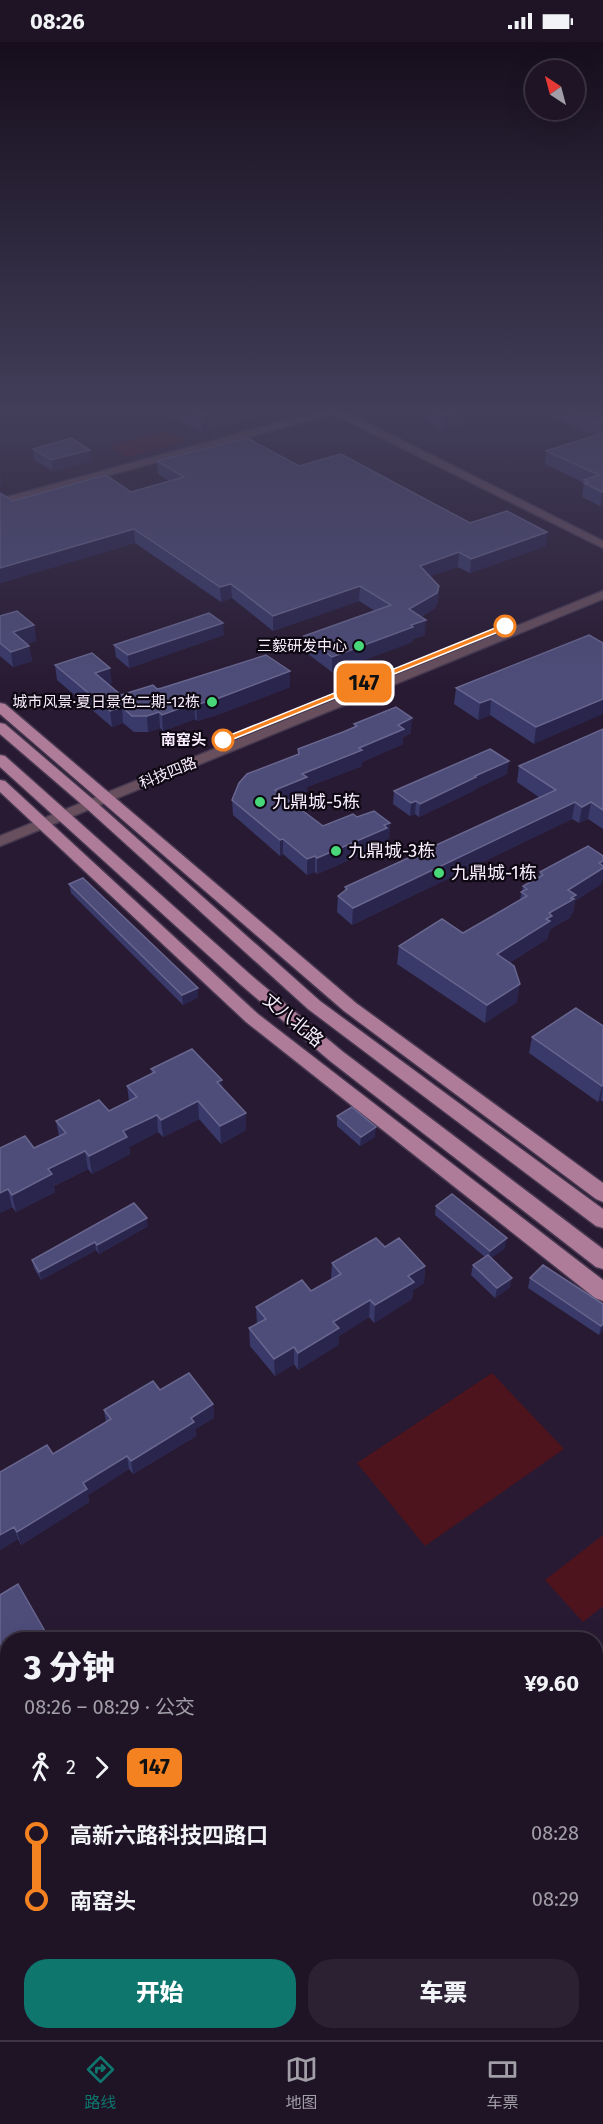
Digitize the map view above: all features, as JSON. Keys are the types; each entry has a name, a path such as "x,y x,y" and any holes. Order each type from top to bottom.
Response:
{"main road":[{"path":"0,707 94,798 350,1007 603,1194"},
{"name":"丈八北路","path":"0,727 94,798 314,1005 603,1220"},
{"name":"丈八北路","path":"0,759 246,980 336,1056 603,1261"},
{"path":"0,784 252,1018 603,1292"}],"street":[{"path":"517,501 603,545"},
{"path":"529,501 603,537"},
{"name":"科技四路","path":"94,798 603,586"},
{"name":"科技四路","path":"0,841 38,820 603,595"},
{"name":"科技四路","path":"0,828 38,820"}],"shaded area":[{"path":"492,1373 564,1449 425,1546 357,1463"},
{"path":"603,1535 603,1606 583,1622 545,1580"}],"building":[{"path":"0,501 429,501 470,523 507,511 547,532 471,559 459,552 420,566 439,586 437,593 409,609 426,620 332,657 304,636 391,605 360,586 273,616 231,584 220,587 134,529 0,568"},
{"path":"17,611 34,625 13,632 29,646 11,652 0,643 0,616"},
{"path":"209,613 223,623 128,655 114,645"},
{"path":"589,635 603,643 603,699 536,727 491,699 480,703 456,688"},
{"path":"92,653 110,668 95,673 121,695 153,685 157,689 162,688 266,655 290,671 219,698 196,705 194,703 162,715 159,712 147,716 132,716 122,707 110,711 55,665"},
{"path":"396,707 412,718 398,725 404,729 359,748 362,750 302,774 307,777 275,790 323,826 353,814 357,817 374,811 390,823 384,825 387,828 317,858 315,856 307,859 232,800 239,783 247,774 299,754 298,749 357,726 354,724"},
{"path":"603,729 603,810 591,802 582,807 575,802 353,908 338,896 347,889 345,887 556,790 519,766"},
{"path":"490,749 509,761 420,804 416,801 411,803 394,791"},
{"path":"588,846 603,856 603,861 599,863 603,868 568,890 576,895 571,898 574,899 549,913 552,916 546,919 550,921 497,954 514,966 520,984 487,1005 399,946 442,919 463,933 527,896 521,892 527,889 523,886 543,875 540,872"},
{"path":"83,878 198,988 182,995 69,884"},
{"path":"576,1008 603,1026 602,1086 532,1037"},
{"path":"192,1049 222,1080 217,1082 246,1113 220,1126 198,1101 161,1120 157,1115 123,1131 127,1137 89,1156 85,1151 48,1169 52,1174 12,1195 8,1189 0,1193 0,1148 25,1136 34,1148 66,1133 56,1121 99,1100 109,1111 137,1097 127,1086 155,1072 151,1069"},
{"path":"352,1107 376,1127 361,1137 337,1116"},
{"path":"452,1194 507,1238 490,1251 436,1206"},
{"path":"134,1203 147,1218 39,1272 32,1260"},
{"path":"376,1238 385,1247 399,1238 425,1266 408,1276 414,1282 375,1305 370,1300 333,1322 339,1328 298,1353 294,1347 274,1359 249,1328 266,1319 256,1307 302,1280 311,1291 341,1274 332,1263"},
{"path":"488,1255 512,1278 497,1288 473,1265"},
{"path":"543,1265 603,1304 603,1324 601,1326 530,1278"},
{"path":"189,1373 213,1404 191,1418 194,1422 131,1461 127,1456 83,1483 87,1489 17,1532 14,1527 0,1535 0,1472 47,1445 53,1454 111,1419 104,1410 153,1381 160,1390"},
{"path":"18,1584 45,1632 0,1632 0,1595"}],"bus line":[{"name":"147","path":"223,740 505,626"}],"place":[{"name":"三毅研发中心","path":"359,646"},
{"name":"城市风景·夏日景色二期-12栋","path":"212,702"},
{"name":"南窑头","path":"223,740"},
{"name":"九鼎城-5栋","path":"260,802"},
{"name":"九鼎城-3栋","path":"336,851"},
{"name":"九鼎城-1栋","path":"439,873"}]}
